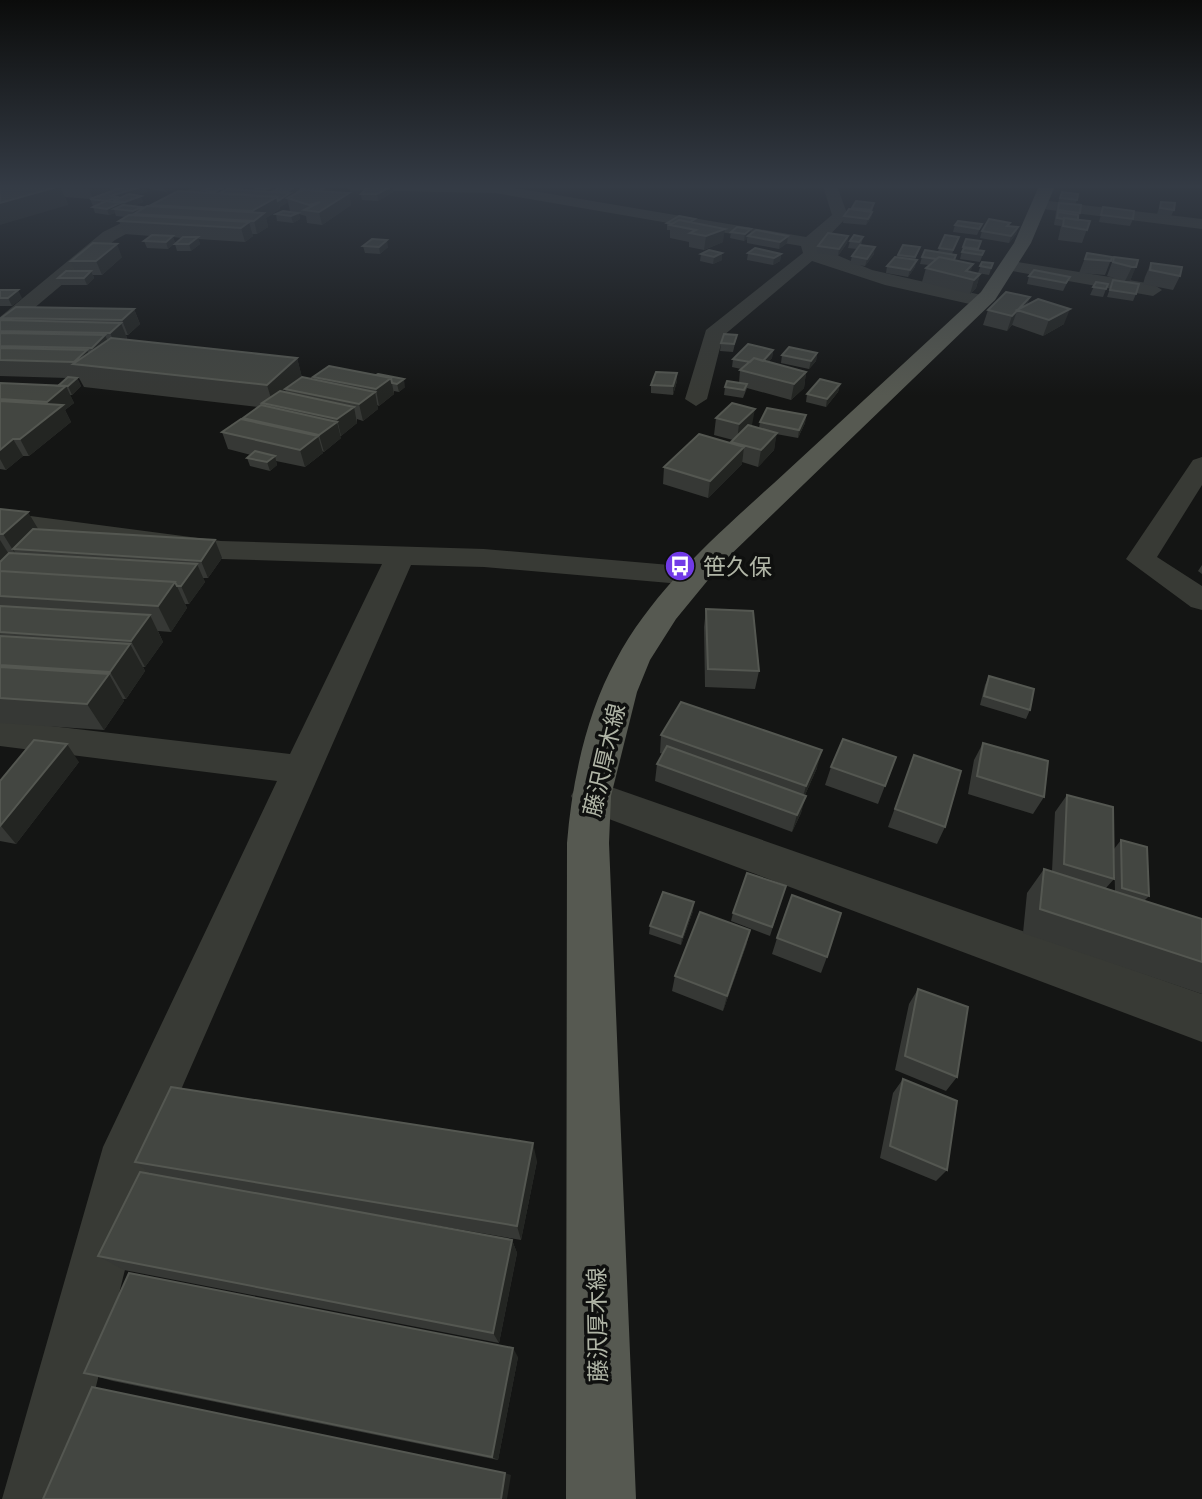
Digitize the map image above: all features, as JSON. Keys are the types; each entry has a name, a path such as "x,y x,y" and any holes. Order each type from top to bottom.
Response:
{"main road":[{"name":"藤沢厚木線","path":"601,1499 587,894 591,796 608,728 633,660 663,613 693,576 983,301 1012,266 1017,256"}],"street":[{"path":"0,327 85,256"},
{"path":"696,400 713,334 807,256"},
{"path":"827,256 852,268 983,301"},
{"path":"1012,266 1153,290"},
{"path":"1202,465 1141,559 1202,600"},
{"path":"0,520 221,550 484,558 693,576"},
{"path":"35,1499 129,1147 400,556"},
{"path":"0,733 302,770"},
{"path":"591,796 1202,1018"}],"building":[{"path":"77,256 102,256 96,261 71,261"},
{"path":"922,256 956,256 954,260"},
{"path":"1086,256 1112,257 1111,261 1085,259"},
{"path":"895,257 917,260 910,270 887,266"},
{"path":"939,257 973,264 966,271 980,274 974,280 926,268"},
{"path":"1114,257 1138,260 1136,267 1132,267 1113,262"},
{"path":"982,262 993,263 991,268 980,266"},
{"path":"1151,263 1182,267 1180,276 1150,270"},
{"path":"1034,270 1070,277 1066,283 1029,276"},
{"path":"66,271 91,271 84,278 58,278"},
{"path":"1113,280 1139,284 1136,294 1110,290"},
{"path":"1096,282 1108,284 1106,289 1093,287"},
{"path":"0,290 18,290 8,298 0,298"},
{"path":"1006,292 1030,297 1012,316 988,310"},
{"path":"1038,299 1070,309 1049,320 1017,310"},
{"path":"16,307 134,309 122,320 1,318"},
{"path":"0,320 121,323 110,333 0,331"},
{"path":"0,333 105,335 92,348 0,346"},
{"path":"724,334 737,335 734,344 721,343"},
{"path":"111,338 297,358 267,385 73,364"},
{"path":"748,344 773,350 763,361 754,358 750,362 733,359"},
{"path":"789,347 817,353 811,361 782,355"},
{"path":"0,348 87,350 74,362 0,360"},
{"path":"754,358 806,372 794,384 740,370"},
{"path":"329,366 391,378 376,389 313,377"},
{"path":"656,372 677,373 673,386 651,385"},
{"path":"376,375 404,379 397,384 392,383 391,378"},
{"path":"68,377 77,378 68,386 58,386"},
{"path":"302,377 375,392 359,404 285,389"},
{"path":"820,379 840,384 827,399 807,394"},
{"path":"727,381 747,384 744,390 725,387"},
{"path":"0,383 66,386 47,402 0,399"},
{"path":"280,391 354,407 337,419 262,403"},
{"path":"0,401 63,405 20,439 13,439 0,450"},
{"path":"732,403 755,409 739,424 716,418"},
{"path":"261,405 337,422 319,435 243,418"},
{"path":"767,408 806,415 799,430 760,422"},
{"path":"241,419 318,436 300,450 222,432"},
{"path":"748,425 777,433 761,450 731,442"},
{"path":"699,434 744,447 710,481 664,467"},
{"path":"255,451 275,456 267,462 247,458"},
{"path":"0,509 28,512 0,534"},
{"path":"33,529 215,540 201,561 13,549"},
{"path":"9,553 197,564 181,586 177,586 175,582 0,571 0,562"},
{"path":"0,571 175,582 158,606 0,596"},
{"path":"0,606 150,615 131,641 0,632"},
{"path":"706,609 753,611 759,671 708,669"},
{"path":"0,636 130,644 110,672 0,665"},
{"path":"0,667 109,674 87,704 0,698"},
{"path":"989,676 1034,689 1030,710 984,696"},
{"path":"681,702 822,750 806,786 661,735"},
{"path":"843,739 896,757 885,786 831,767"},
{"path":"34,740 67,744 0,826 0,781"},
{"path":"983,743 1048,761 1044,797 977,776"},
{"path":"667,746 806,796 797,815 657,764"},
{"path":"914,755 961,771 945,827 895,809"},
{"path":"1067,795 1113,807 1114,879 1064,864"},
{"path":"1121,840 1147,847 1149,896 1122,888"},
{"path":"1044,869 1202,919 1202,962 1040,909"},
{"path":"747,873 786,886 772,927 733,913"},
{"path":"663,892 694,902 682,937 650,926"},
{"path":"792,895 841,913 827,957 777,938"},
{"path":"700,912 750,930 727,996 675,976"},
{"path":"918,989 968,1007 957,1077 905,1056"},
{"path":"903,1079 957,1101 947,1170 890,1146"},
{"path":"171,1087 533,1143 517,1226 135,1162"},
{"path":"140,1172 512,1240 493,1333 98,1256"},
{"path":"129,1273 513,1348 492,1457 84,1373"},
{"path":"92,1387 505,1473 501,1499 43,1499"}],"place":[{"name":"笹久保","path":"680,566"}]}
